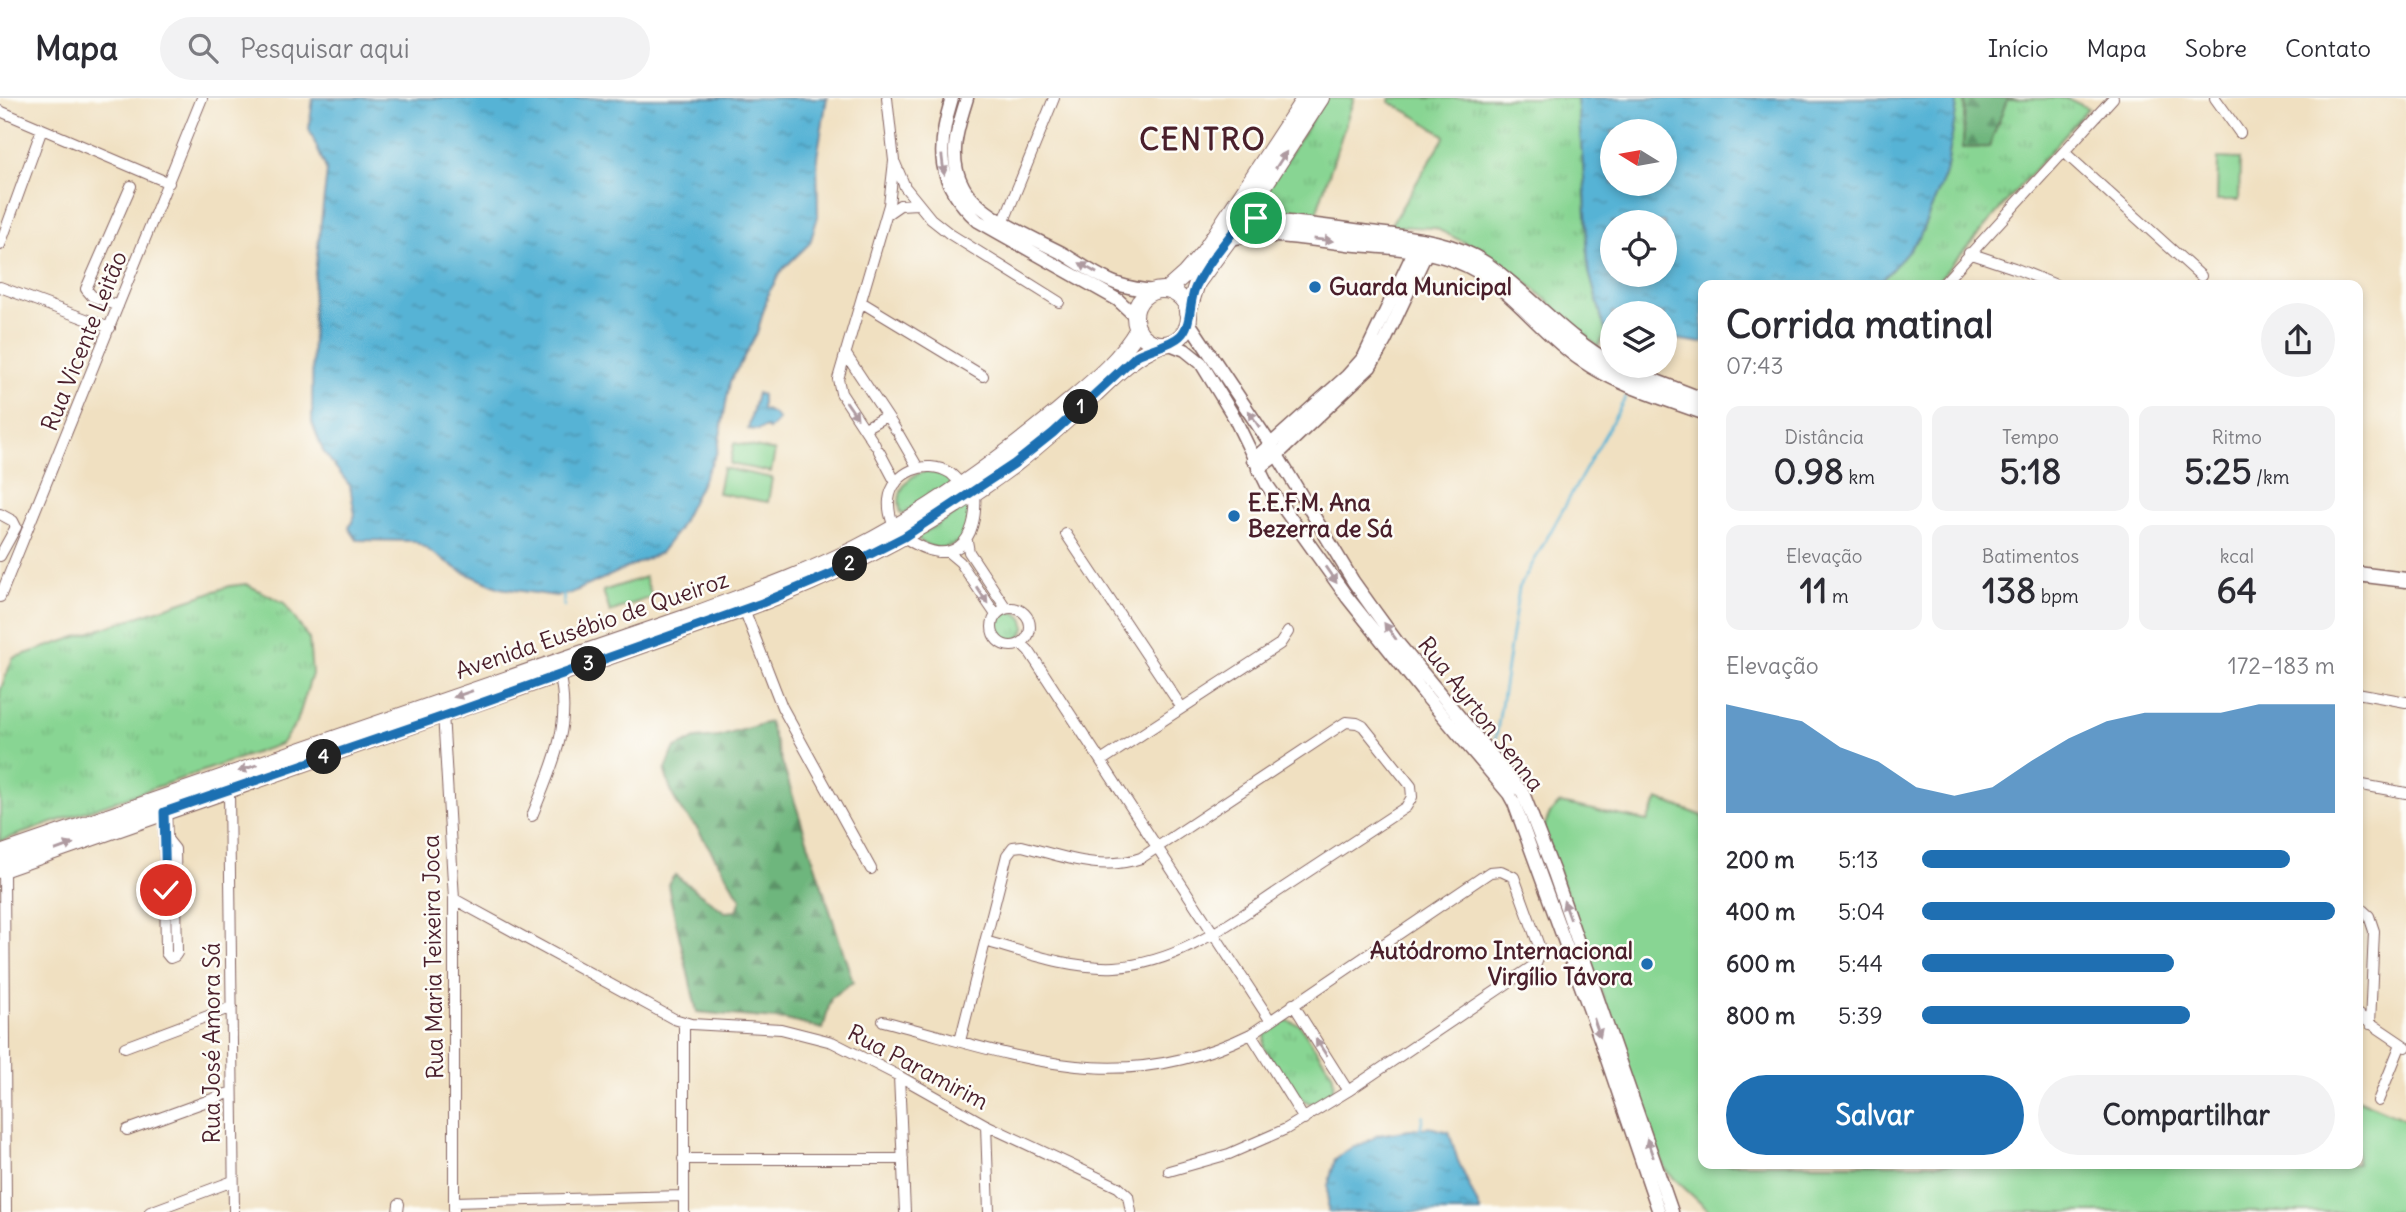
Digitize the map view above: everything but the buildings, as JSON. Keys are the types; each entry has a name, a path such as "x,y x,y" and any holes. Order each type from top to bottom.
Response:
{"main road":[{"path":"1306,98 1204,252 1185,274 1140,300 1136,322 1148,340 1165,344 1181,335 1197,283 1249,211 1321,98"},
{"path":"1249,211 1256,218 1268,221 1423,246 1465,264 1494,282 1583,360 1627,383 1698,410"},
{"path":"1230,238 1258,235 1453,247 1485,263 1584,346 1600,356"},
{"path":"1159,290 1181,297 1188,317"},
{"name":"Avenida Eusébio de Queiroz","path":"968,488 1123,353 1136,322"},
{"name":"Avenida Eusébio de Queiroz","path":"2,864 442,709 559,674 744,609 831,574 968,488 1014,464 1053,433 1136,356 1165,344"},
{"path":"1647,378 1698,398"},
{"name":"Avenida Eusébio de Queiroz","path":"2,864 229,790 764,588 899,533"},
{"path":"2363,575 2406,580"},
{"path":"2363,585 2406,589"}],"street":[{"name":"Rua Vicente Leitão","path":"0,597 202,98"},
{"path":"887,98 894,160 886,215 839,372 838,387 896,483"},
{"path":"952,98 944,127 944,174 955,198 978,221 1116,284 1159,290"},
{"path":"967,98 956,132 954,154 956,170 963,187 974,201 1118,300 1136,322"},
{"path":"1004,221 1054,98"},
{"path":"1946,280 2113,98"},
{"path":"2215,98 2241,133"},
{"path":"0,111 169,183"},
{"path":"0,245 42,129"},
{"path":"2064,152 2201,276"},
{"path":"894,160 905,187 931,219 950,234 1059,302"},
{"path":"118,306 92,296 86,289 131,186"},
{"path":"886,215 900,205 918,204"},
{"path":"1255,465 1274,450 1364,357 1423,246"},
{"path":"1969,253 2044,280"},
{"path":"0,287 110,328"},
{"path":"862,302 983,376"},
{"name":"Rua Ayrton Senna","path":"1188,317 1274,450 1353,581 1519,798 1554,873 1672,1212"},
{"name":"Rua Ayrton Senna","path":"1165,344 1185,350 1201,363 1234,416 1255,465 1347,597 1500,784 1519,798 1659,1212"},
{"path":"845,352 918,468"},
{"path":"839,372 848,368 856,369"},
{"path":"865,428 886,416"},
{"path":"948,552 961,547 967,541 974,523 968,488 950,473 935,467 918,468 906,473 896,483 889,497 889,513 899,533 921,547 948,552 957,559 996,615"},
{"path":"0,514 13,521 16,527 0,554 15,560"},
{"path":"1066,534 1182,708"},
{"path":"967,541 969,552 1006,608"},
{"path":"968,574 979,568"},
{"path":"1006,608 1018,609 1028,617 1029,634 1021,643 1008,646 997,639 992,627 996,615 1006,608"},
{"path":"744,609 782,707 871,869"},
{"path":"1101,761 1280,644 1288,632"},
{"path":"1021,643 1029,651 1270,1020"},
{"path":"532,816 561,740 564,692 559,674"},
{"path":"2363,694 2406,702"},
{"name":"Rua Maria Teixeira Joca","path":"442,709 454,899 454,1207"},
{"path":"960,1041 985,941 1007,855 1013,847 1022,846 1090,863 1110,865 1141,858 1346,722 1363,726 1413,789 1406,807 1214,933 1160,959 1114,967 1065,963 985,941"},
{"path":"2363,785 2406,793"},
{"name":"Rua José Amora Sá","path":"229,790 233,1212"},
{"path":"165,811 177,888 172,904 166,890 170,850"},
{"path":"2,864 6,1212"},
{"path":"883,1021 1063,1066 1120,1069 1158,1066 1186,1060 1215,1051 1251,1034 1490,872 1501,871 1514,877 1539,946 1539,956 1535,964 1304,1119 1248,1147 1169,1171"},
{"path":"166,890 177,888"},
{"name":"Rua Paramirim","path":"454,899 684,1023 762,1027 798,1033 845,1047 986,1125 1118,1187 1128,1196 1131,1212"},
{"path":"2363,910 2369,916 2374,932 2370,1024"},
{"path":"1293,1004 1348,1091"},
{"path":"125,1047 232,1007"},
{"path":"2363,1019 2403,1046 2378,1101"},
{"path":"684,1023 684,1212"},
{"path":"1251,1034 1304,1119"},
{"path":"899,1076 905,1212"},
{"path":"127,1130 232,1092"},
{"path":"986,1125 989,1212"},
{"path":"683,1159 903,1159"},
{"path":"150,1212 233,1181"},
{"path":"454,1207 684,1196"}],"green space":[{"path":"1326,98 1354,98 1314,220 1261,215 1256,206"},
{"path":"1390,98 1577,98 1585,188 1588,268 1600,311 1598,347 1525,281 1482,251 1435,228 1390,226 1445,136 1389,102"},
{"path":"1956,98 1965,98 1963,148 1989,147 2007,99 2067,98 2088,108 1938,280 1882,280 1919,238 1946,173"},
{"path":"1965,98 2015,98 2007,100 1989,147 1963,148"},
{"path":"2218,158 2240,159 2239,200 2217,200"},
{"path":"734,443 775,451 771,472 730,464"},
{"path":"723,468 772,478 768,502 718,493"},
{"path":"927,471 940,473 951,481 951,484 904,514 901,513 900,498 904,486 913,476"},
{"path":"966,507 969,509 971,521 960,542 939,548 929,546 918,539 918,536"},
{"path":"645,577 652,597 610,612 603,591"},
{"path":"246,584 284,603 309,639 312,674 297,722 281,744 0,841 0,691 13,658 230,586"},
{"path":"1011,612 1021,616 1025,626 1021,636 1011,640 1001,636 997,626 1001,616"},
{"path":"769,722 853,982 831,998 823,1029 786,1020 697,1012 670,896 668,884 675,875 725,912 737,911 741,899 697,828 673,796 665,772 674,749 695,739 719,737"},
{"name":"Autódromo Internacional Virgílio Távora","path":"1658,799 1698,814 1698,1169 2363,1169 2363,1102 2406,1120 2406,1212 1710,1212 1665,1170 1543,829 1550,813 1560,803 1647,821"},
{"path":"1284,1020 1299,1024 1332,1073 1334,1084 1331,1093 1317,1104 1307,1102 1290,1088 1264,1048 1268,1030"}],"water":[{"path":"313,98 827,98 817,157 818,216 810,243 783,269 769,292 757,333 730,382 717,452 678,530 660,553 569,594 556,596 500,588 461,571 414,541 357,540 349,528 355,515 350,486 323,451 312,422 313,290 327,171 309,129"},
{"path":"1577,98 1956,98 1946,173 1919,238 1882,280 1698,280 1698,342 1677,339 1677,301 1600,301 1600,311 1588,268 1585,188"},
{"path":"757,393 762,395 762,409 774,414 779,420 769,430 767,427 748,429"},
{"path":"1429,1127 1449,1132 1458,1161 1481,1212 1328,1212 1328,1186 1335,1159 1378,1135"}],"waterway":[{"path":"1494,751 1519,588 1626,397"},
{"path":"563,591 564,606"},
{"path":"1420,1130 1423,1116"}],"place":[{"name":"Guarda Municipal","path":"1315,287"},
{"name":"E.E.F.M. Ana Bezerra de Sá","path":"1234,516"},
{"name":"Autódromo Internacional Virgílio Távora","path":"1647,964"}],"district":[{"name":"CENTRO","path":"1203,140"}],"route":[{"path":"166,890 164,812 762,603 831,574 904,537 1014,464 1053,433 1136,356 1181,335 1186,329 1197,283 1249,211 1256,218"}]}
